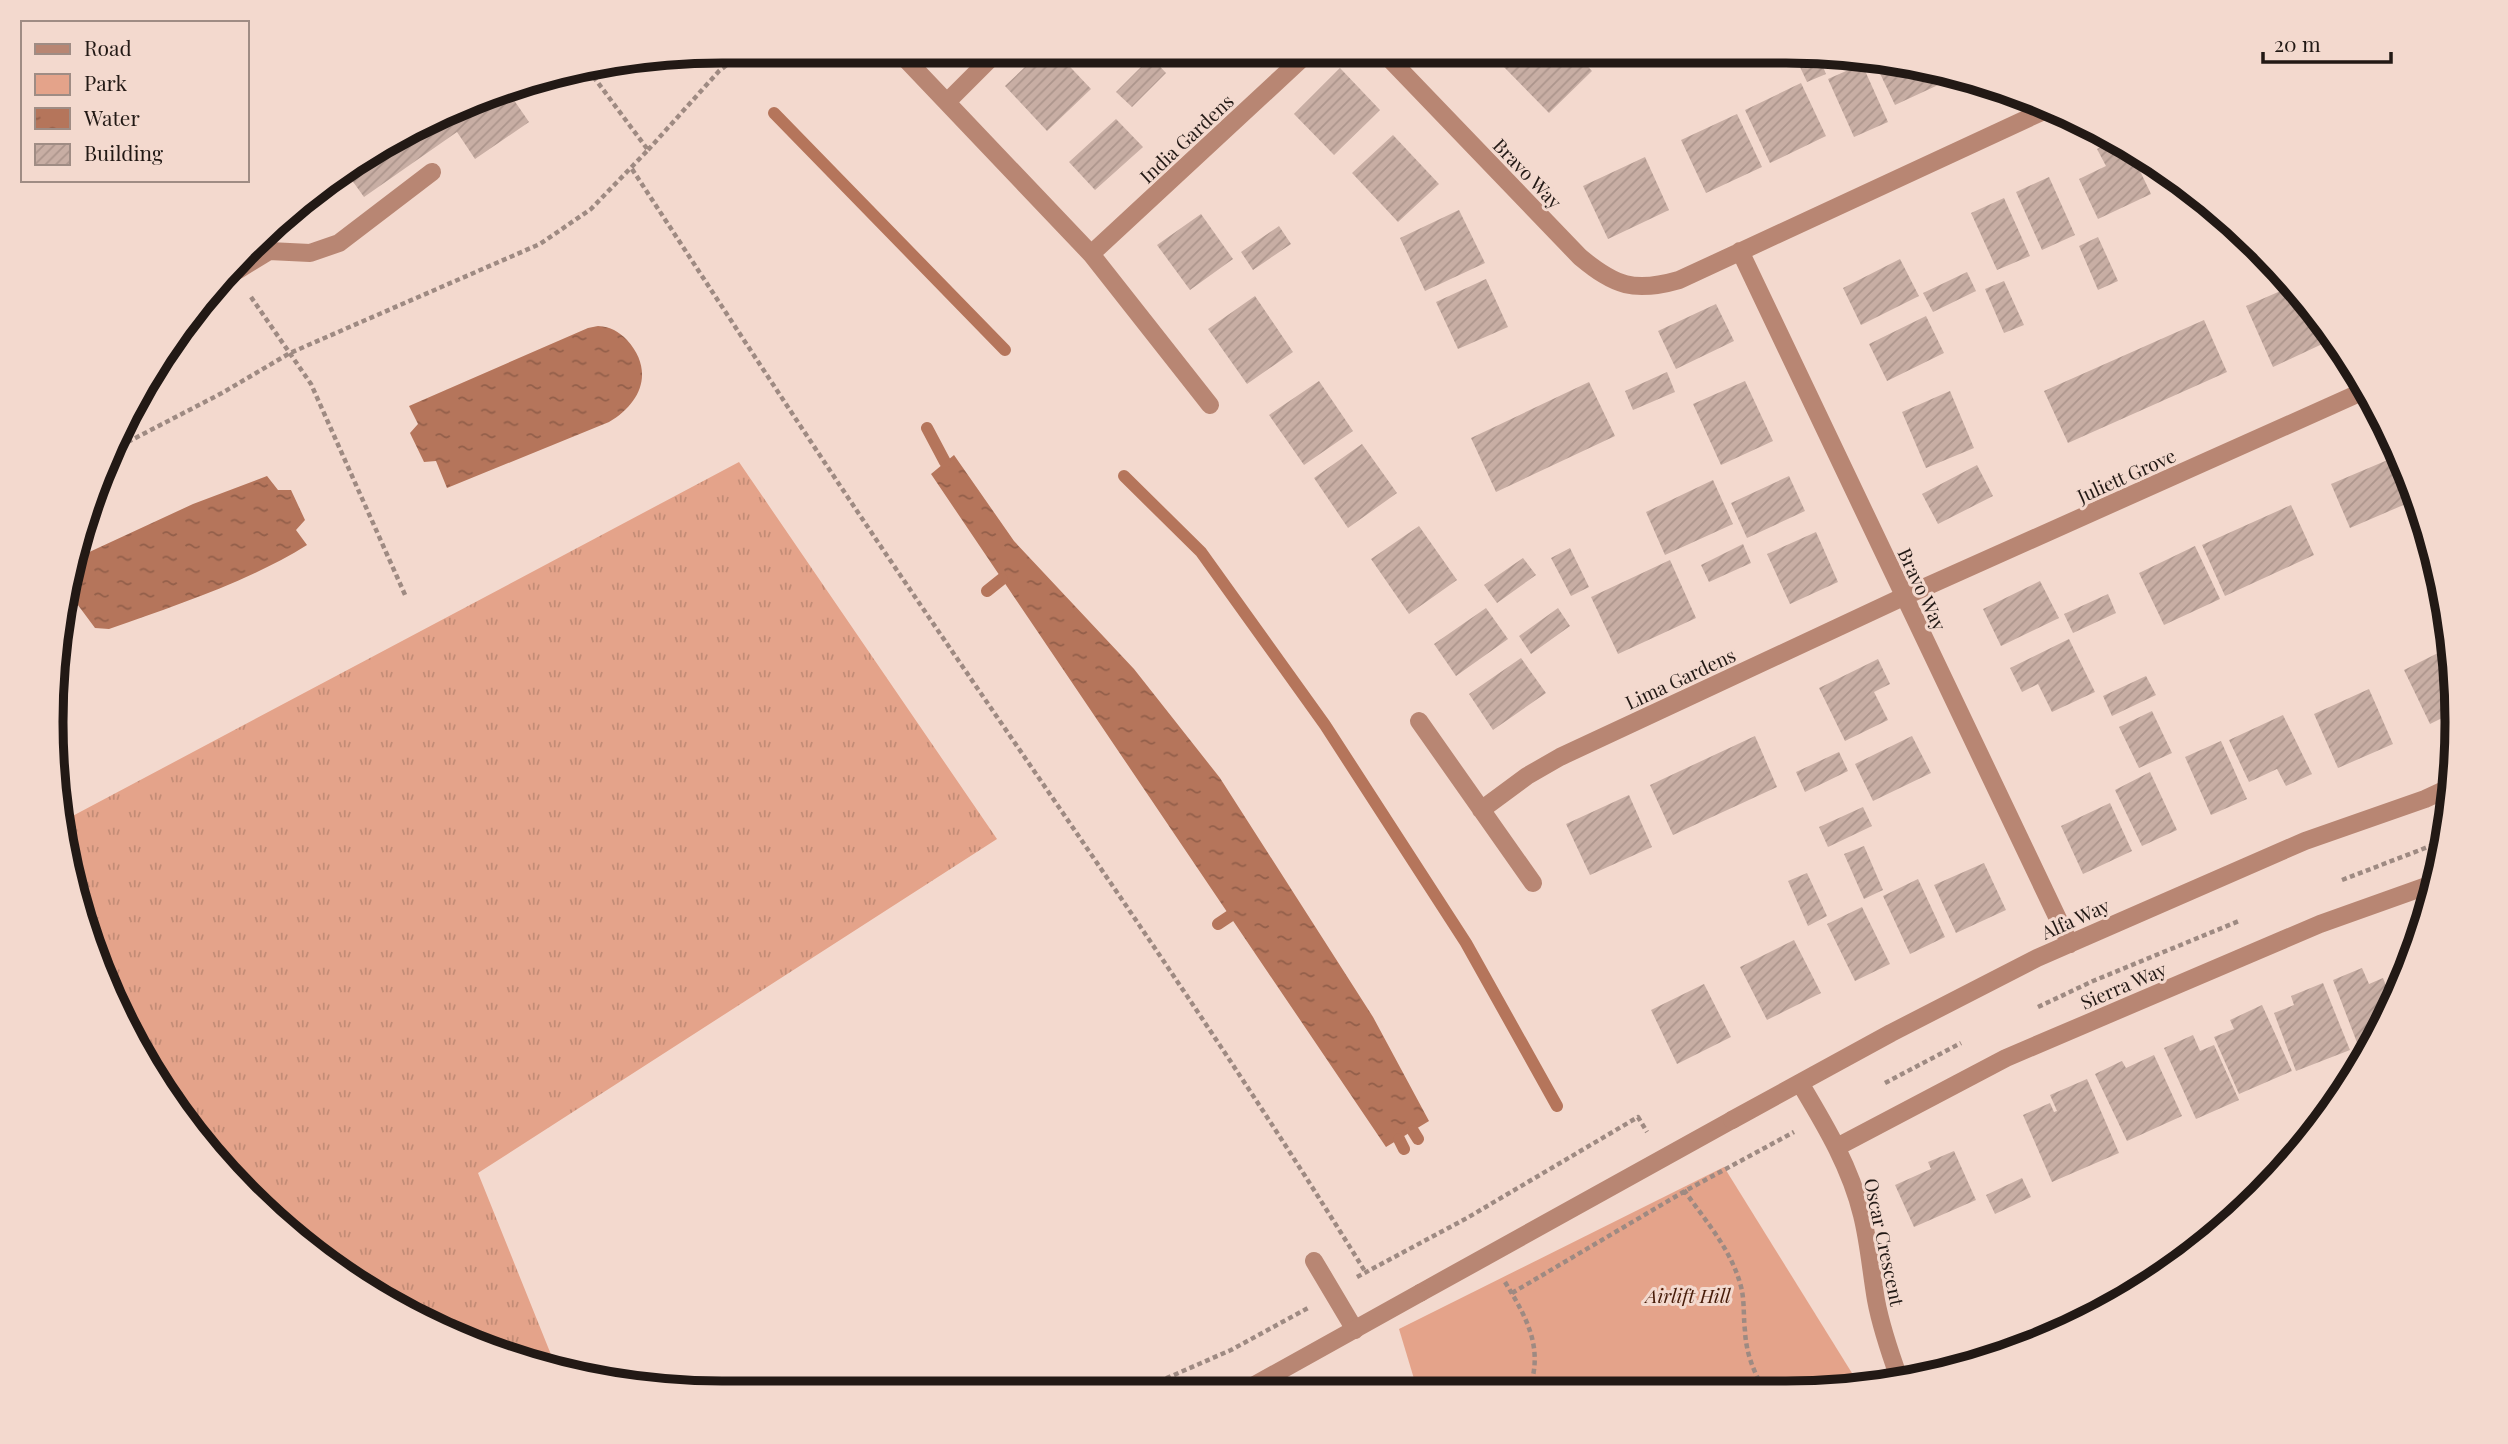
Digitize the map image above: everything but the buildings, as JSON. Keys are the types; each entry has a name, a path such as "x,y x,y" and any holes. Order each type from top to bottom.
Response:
{"street":[{"path":"910,63 1091,254 1210,405"},
{"path":"948,102 986,63"},
{"name":"India Gardens","path":"1091,254 1296,63"},
{"name":"Bravo Way","path":"1393,63 1565,242 1610,280 1643,288 1679,280 2039,113"},
{"path":"266,247 310,253 339,243 432,173"},
{"name":"Bravo Way","path":"1740,251 2070,944"},
{"name":"Juliett Grove","path":"1903,597 2357,394"},
{"name":"Lima Gardens","path":"1481,810 1527,776 1560,757 1903,597"},
{"path":"1419,721 1533,883"},
{"name":"Alfa Way","path":"1262,1381 1732,1120 1988,983 2305,841 2441,792"},
{"name":"Sierra Way","path":"1837,1147 2006,1058 2308,929 2424,887"},
{"name":"Oscar Crescent","path":"1800,1083 1837,1147 1850,1177 1862,1213 1877,1302 1897,1371"},
{"path":"1314,1261 1355,1330"}],"path":[{"path":"125,443 222,393 290,353 540,244 590,209 632,169 719,71 729,63"},
{"path":"593,76 648,150"},
{"path":"632,169 855,509 1099,863 1320,1196 1366,1273"},
{"path":"247,292 311,384 406,597"},
{"path":"1356,1278 1467,1218 1637,1117"},
{"path":"1531,1381 1535,1365 1534,1345 1528,1325 1512,1293 1770,1144"},
{"path":"1685,1191 1730,1256 1745,1304 1745,1331 1759,1381"},
{"path":"1160,1381 1231,1350 1312,1306"}],"green space":[{"path":"739,462 997,839 478,1173 553,1359 470,1331 392,1293 321,1245 287,1217 227,1157 174,1088 151,1051 113,974 85,893 70,817"},
{"name":"Airlift Hill","path":"1724,1167 1854,1377 1786,1381 1415,1381 1399,1329"}],"water":[{"path":"598,326 617,332 636,352 642,375 636,396 629,406 609,422 447,488 436,461 424,462 410,433 418,424 409,406"},
{"path":"954,455 1014,541 1134,669 1220,778 1373,1017 1429,1121 1386,1147 931,474"},
{"path":"267,476 278,490 291,490 305,520 296,530 307,545 236,582 185,602 109,629 95,628 75,601 84,555 193,504"}],"waterway":[{"path":"774,113 1005,350"},
{"path":"927,428 945,462"},
{"path":"1124,476 1201,552 1325,725 1466,943 1557,1106"},
{"path":"987,591 1002,579"},
{"path":"1218,924 1230,916"},
{"path":"1413,1131 1418,1139"},
{"path":"1399,1139 1404,1149"}]}
